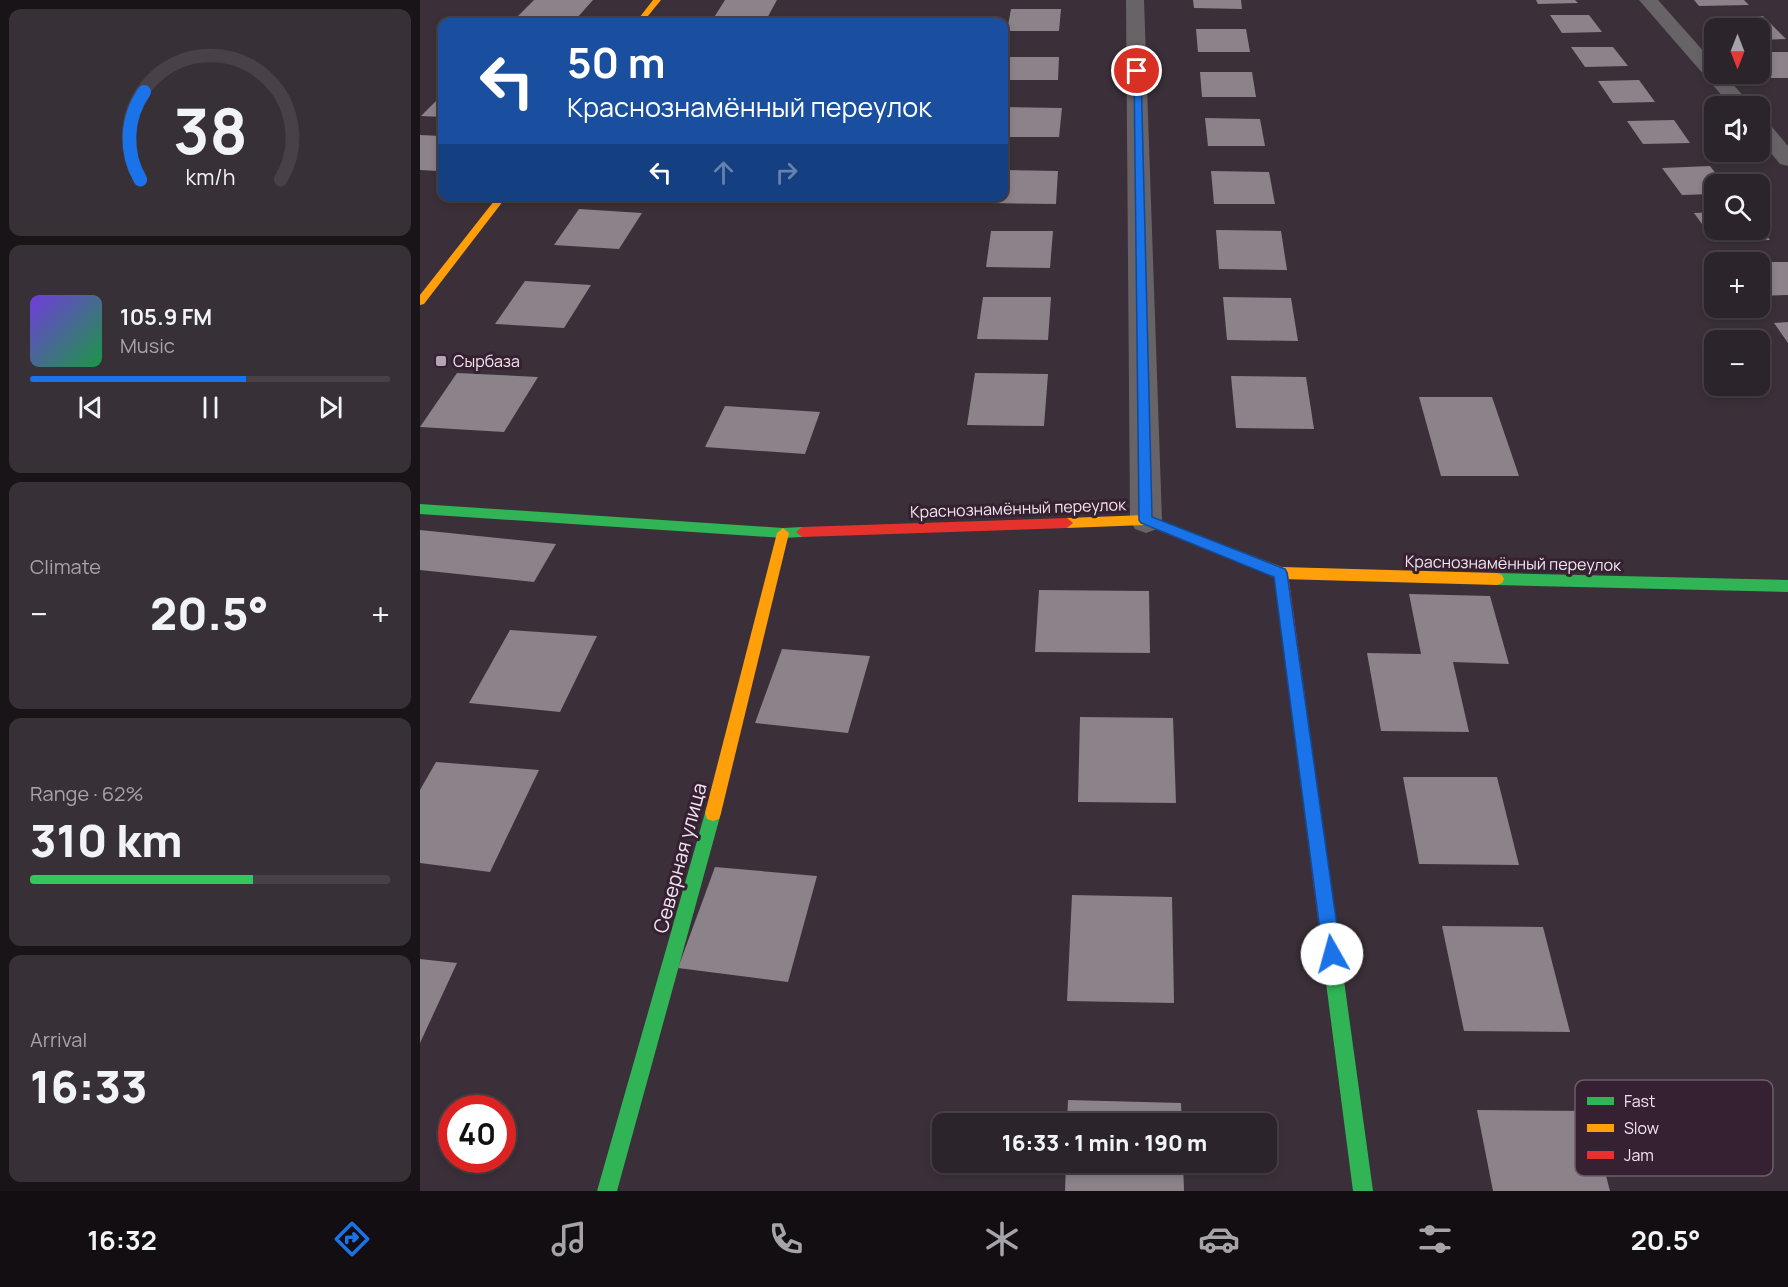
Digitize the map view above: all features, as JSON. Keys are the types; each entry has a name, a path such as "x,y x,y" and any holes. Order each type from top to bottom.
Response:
{"street":[{"path":"642,18 657,0"},
{"path":"1135,0 1146,520"},
{"path":"1648,0 1733,96"},
{"path":"1770,138 1788,159"},
{"path":"420,302 499,201"},
{"name":"Краснознамённый переулок","path":"420,509 783,533 1146,520 1281,573 1788,586"},
{"name":"Северная улица","path":"607,1191 709,831 783,533"},
{"path":"1281,573 1363,1191"}],"building":[{"path":"534,0 593,0 577,18 518,16"},
{"path":"725,0 777,0 767,18 714,18"},
{"path":"1193,0 1241,0 1242,9 1194,8"},
{"path":"1536,0 1575,0 1578,3 1538,4"},
{"path":"1694,0 1744,0 1749,5 1699,6"},
{"path":"1011,9 1061,9 1059,31 1008,31"},
{"path":"1550,15 1589,15 1602,32 1562,33"},
{"path":"1763,16 1765,18 1712,18"},
{"path":"1770,23 1786,39 1770,40"},
{"path":"1196,29 1246,29 1250,52 1198,52"},
{"path":"1571,47 1613,47 1628,66 1585,67"},
{"path":"1770,52 1788,52 1788,78 1771,78"},
{"path":"1009,57 1059,57 1058,80 1008,80"},
{"path":"1200,72 1252,72 1256,97 1202,97"},
{"path":"1639,80 1655,102 1613,103 1598,81"},
{"path":"438,99 438,117 421,116"},
{"path":"1008,107 1062,108 1059,137 1008,137"},
{"path":"1205,118 1260,119 1265,146 1208,146"},
{"path":"1674,120 1690,143 1643,144 1627,121"},
{"path":"420,135 438,136 438,171 420,170"},
{"path":"1710,166 1716,174 1704,174 1704,194 1682,195 1662,168"},
{"path":"1008,170 1058,171 1056,204 991,203 991,201 1008,201"},
{"path":"1211,171 1269,172 1275,204 1214,204"},
{"path":"579,209 642,213 619,249 554,245"},
{"path":"1704,212 1704,227 1694,213"},
{"path":"1216,230 1281,231 1287,270 1219,269"},
{"path":"991,231 1053,231 1050,268 986,267"},
{"path":"1714,240 1770,240 1715,242"},
{"path":"1770,262 1788,262 1788,295 1770,296"},
{"path":"525,281 591,285 564,328 495,324"},
{"path":"983,297 1051,297 1048,340 977,339"},
{"path":"1223,297 1291,298 1298,341 1227,340"},
{"path":"1788,322 1788,343 1774,323"},
{"path":"457,373 538,377 504,432 420,427"},
{"path":"975,373 1048,374 1044,426 967,425"},
{"path":"1231,376 1306,377 1314,429 1236,428"},
{"path":"1419,397 1492,397 1519,476 1441,476"},
{"path":"725,406 820,412 805,454 705,447"},
{"path":"420,530 556,544 534,582 420,570"},
{"path":"1039,590 1149,591 1150,653 1035,652"},
{"path":"1409,594 1490,596 1509,664 1453,662 1469,732 1381,731 1367,653 1421,654"},
{"path":"510,630 597,636 560,712 469,703"},
{"path":"782,649 870,656 848,733 755,723"},
{"path":"1080,717 1173,718 1176,803 1078,802"},
{"path":"436,762 539,770 490,872 420,863 420,790"},
{"path":"1403,777 1497,777 1519,865 1419,864"},
{"path":"715,867 817,876 788,982 678,968"},
{"path":"1072,895 1172,897 1174,1003 1067,1001"},
{"path":"1442,926 1543,927 1570,1032 1464,1031"},
{"path":"420,959 457,963 420,1043"},
{"path":"1068,1100 1181,1103 1181,1113 1067,1113"},
{"path":"1477,1110 1575,1111 1575,1176 1606,1176 1610,1191 1493,1191"},
{"path":"1066,1173 1183,1173 1184,1191 1065,1191"}],"traffic: fast":[{"path":"420,509 783,533 802,532"},
{"path":"1497,579 1788,586"},
{"path":"607,1191 713,813"},
{"path":"1330,944 1363,1191"}],"traffic: slow":[{"path":"642,18 657,0"},
{"path":"420,302 499,201"},
{"path":"1067,523 1146,520 1281,573 1497,579"},
{"path":"713,813 783,533"}],"traffic: jam":[{"path":"802,532 1067,523"},
{"path":"1281,573 1330,944"}],"place":[{"name":"Сырбаза","path":"441,361"}],"route":[{"path":"1137,71 1146,520 1281,573 1332,954"}]}
